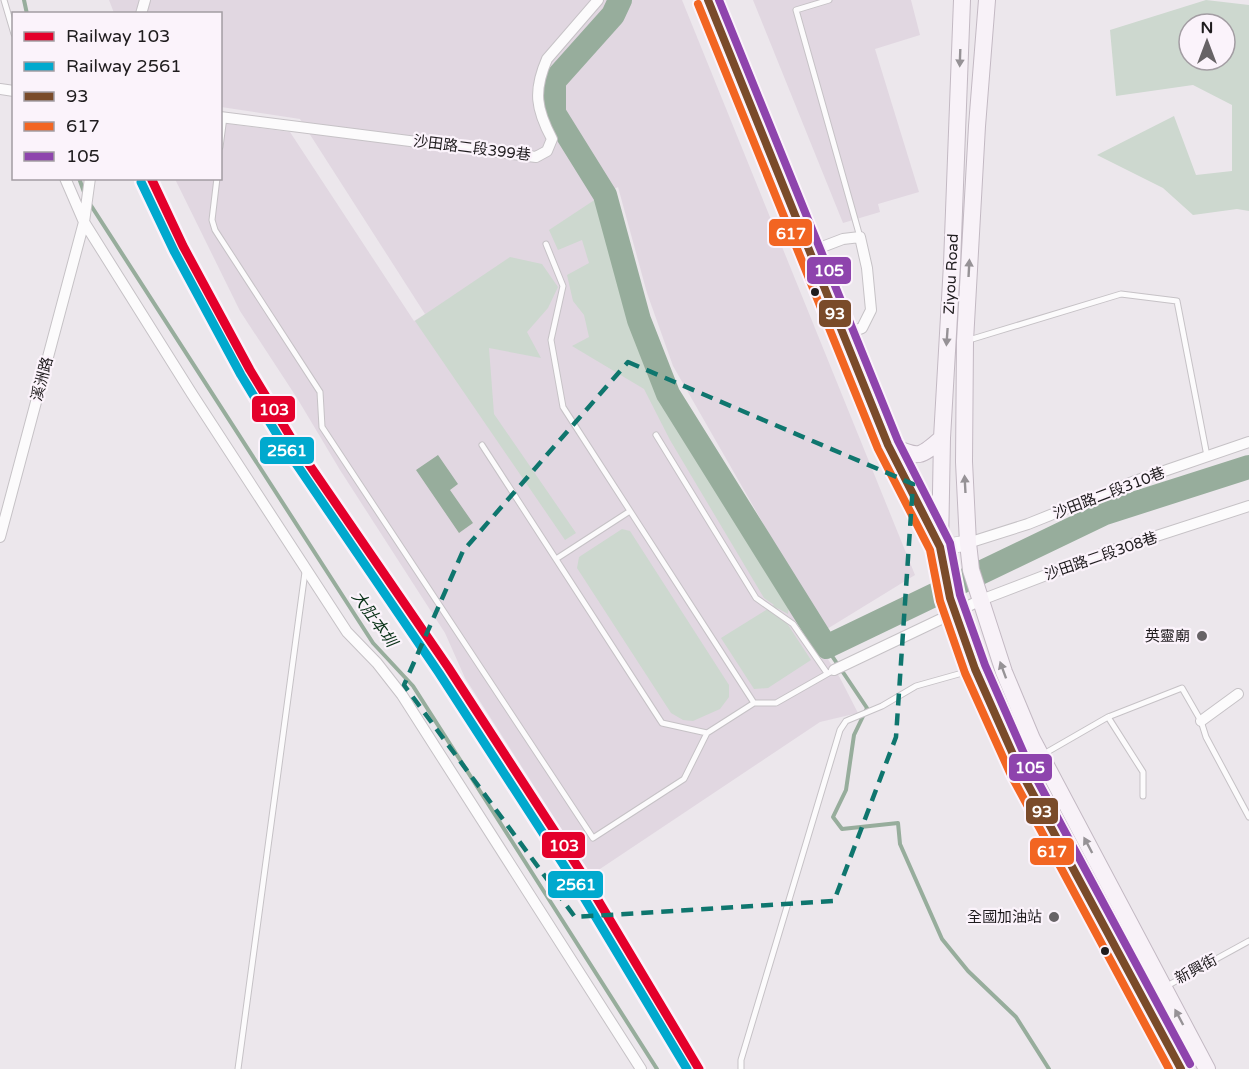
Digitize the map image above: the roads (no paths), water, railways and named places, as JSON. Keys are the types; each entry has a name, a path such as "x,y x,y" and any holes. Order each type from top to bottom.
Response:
{"main road":[{"name":"Ziyou Road","path":"962,0 952,264 942,438 940,548 943,572 975,669 1020,771 1180,1069"},
{"name":"Ziyou Road","path":"987,0 965,341 964,462 968,543 976,585 1004,672 1040,756 1207,1069"},
{"path":"888,445 913,455 925,454 942,438"}],"street":[{"name":"沙田路二段399巷","path":"222,117 536,157 547,151 552,139 542,121 537,99 537,83 542,70 547,59 598,0"},
{"path":"708,0 888,445 940,548 968,543"},
{"path":"66,180 84,222 192,394 347,632 377,663 402,695 641,1069"},
{"name":"溪洲路","path":"0,537 84,222 90,181"},
{"path":"809,252 843,239 860,237 867,268 871,310 862,328 843,335"},
{"name":"沙田路二段310巷","path":"968,543 1028,524 1135,481 1249,442"},
{"name":"沙田路二段308巷","path":"831,671 952,605 976,585 1101,554 1249,506"},
{"path":"1201,721 1238,694"}],"lane":[{"path":"4,0 12,27"},
{"path":"829,0 796,10 860,237"},
{"path":"217,180 212,220 215,230 320,392 322,427 593,838 684,779 707,733 754,703 776,703 831,671 794,624 756,598 656,435"},
{"path":"546,244 563,286 551,340 563,407 754,703"},
{"path":"965,341 1121,294 1177,301 1207,456"},
{"path":"482,445 662,723 707,733"},
{"path":"556,559 630,511"},
{"path":"238,1069 306,567"},
{"path":"741,1069 741,1060 840,730 846,721 882,706 916,686 975,669"},
{"path":"1040,756 1108,717 1182,688 1249,818"},
{"path":"1108,717 1143,772 1143,796"},
{"name":"新興街","path":"1143,999 1249,941"}],"waterway":[{"name":"大肚本圳","path":"24,0 27,12"},
{"path":"620,0 613,15 554,81 554,113 605,195 639,320 668,394 826,647 1105,513 1249,467"},
{"name":"大肚本圳","path":"80,180 84,192"},
{"name":"大肚本圳","path":"90,204 373,643 413,686 657,1069"},
{"path":"826,647 867,708 854,735 846,790 833,817 842,829 898,823 900,844 942,939 968,971 1016,1017 1049,1069"}],"rail line":[{"name":"103","path":"152,180 183,246 250,370 293,441 448,667 583,875 699,1069"},
{"name":"2561","path":"141,182 174,251 241,375 284,446 439,673 574,881 687,1069"}],"place":[{"name":"英靈廟","path":"1202,636"},
{"name":"全國加油站","path":"1054,917"}]}
